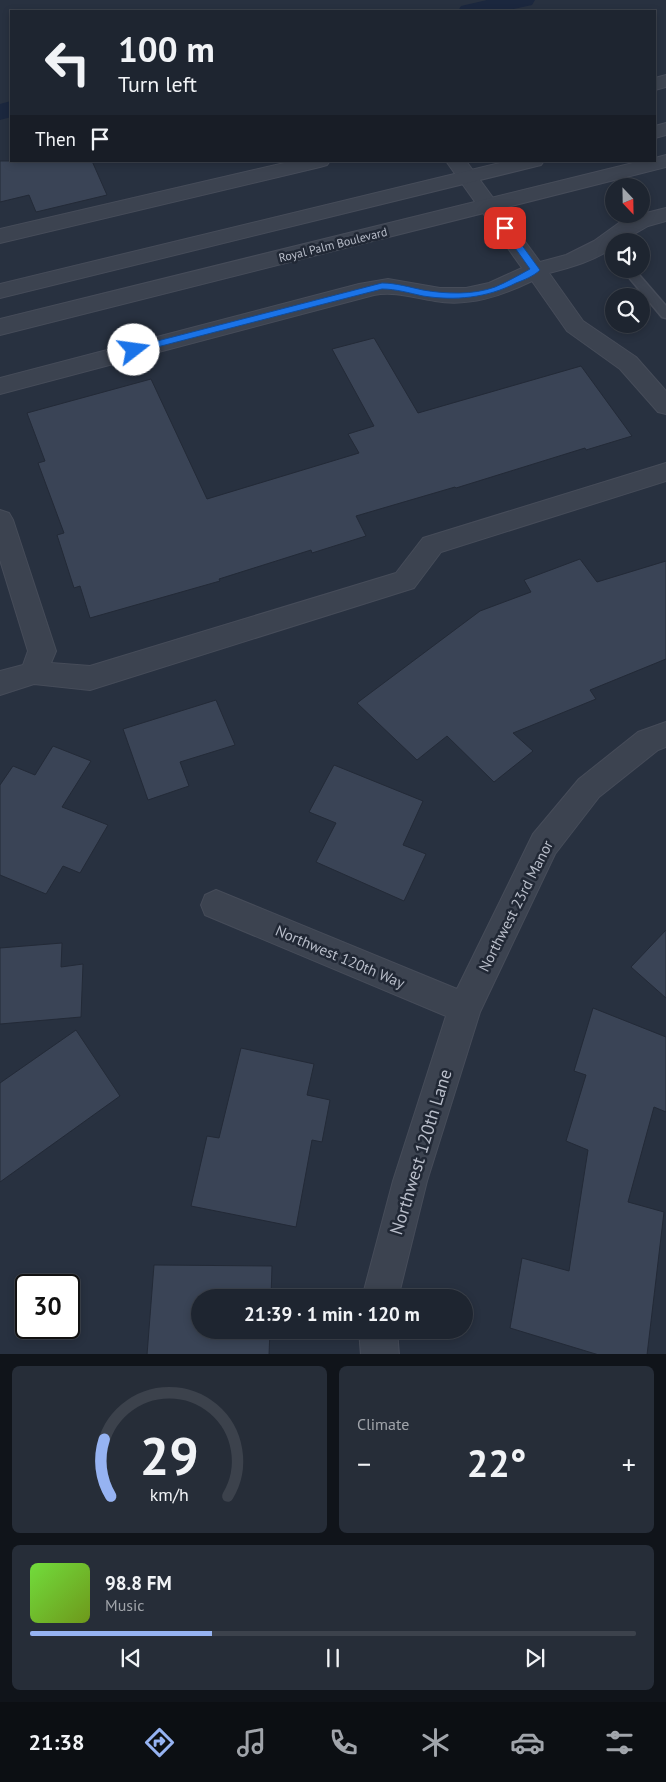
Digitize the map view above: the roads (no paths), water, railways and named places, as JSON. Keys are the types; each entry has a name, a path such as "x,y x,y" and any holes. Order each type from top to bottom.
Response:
{"street":[{"name":"Royal Palm Boulevard","path":"0,327 666,161"},
{"path":"0,236 316,162"},
{"path":"0,291 462,169 525,162"},
{"path":"462,169 575,326 628,363 666,406"},
{"path":"622,233 626,228 641,221 666,214"},
{"path":"0,386 359,290 382,286 396,286 423,293 455,296 480,294 499,289 535,270 605,250"},
{"path":"0,683 34,673 90,678 405,581 432,545 666,472"},
{"path":"0,520 42,651 34,673"},
{"name":"Northwest 23rd Manor","path":"465,1008 544,844 589,788 648,740 666,734"},
{"name":"Northwest 120th Way","path":"216,905 465,1008"},
{"name":"Northwest 120th Lane","path":"382,1289 410,1181 465,1008"},
{"path":"379,1339 380,1354"}],"lane":[{"path":"636,278 666,314"}],"waterway":[{"path":"475,10 523,0"},
{"path":"0,112 10,109"}]}
